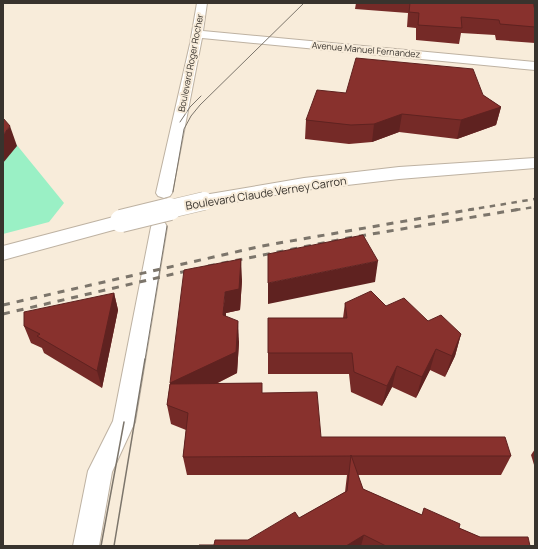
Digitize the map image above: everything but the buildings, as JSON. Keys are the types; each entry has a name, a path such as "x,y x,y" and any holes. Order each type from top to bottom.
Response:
{"main road":[{"name":"Boulevard Claude Verney Carron","path":"3,253 121,221 204,201 304,184 399,173 535,163"}],"street":[{"name":"Boulevard Roger Rocher","path":"164,193 180,122 202,3"},
{"name":"Avenue Manuel Fernandez","path":"197,34 535,66"},
{"path":"86,546 100,471 124,422 159,227"}],"green space":[{"path":"3,128 64,203 49,222 3,234"}],"tram line":[{"path":"173,192 184,129 191,116 200,105 304,3"},
{"path":"180,122 190,107 201,96"},
{"path":"145,360 167,226"},
{"path":"114,546 145,359"},
{"path":"101,546 124,422"}],"railway":[{"path":"473,209 535,199"},
{"path":"515,210 535,207"},
{"path":"3,305 262,246 473,209"},
{"path":"468,210 473,209"},
{"path":"515,210 521,209"},
{"path":"208,266 348,238 515,210"},
{"path":"3,314 195,269"}]}
